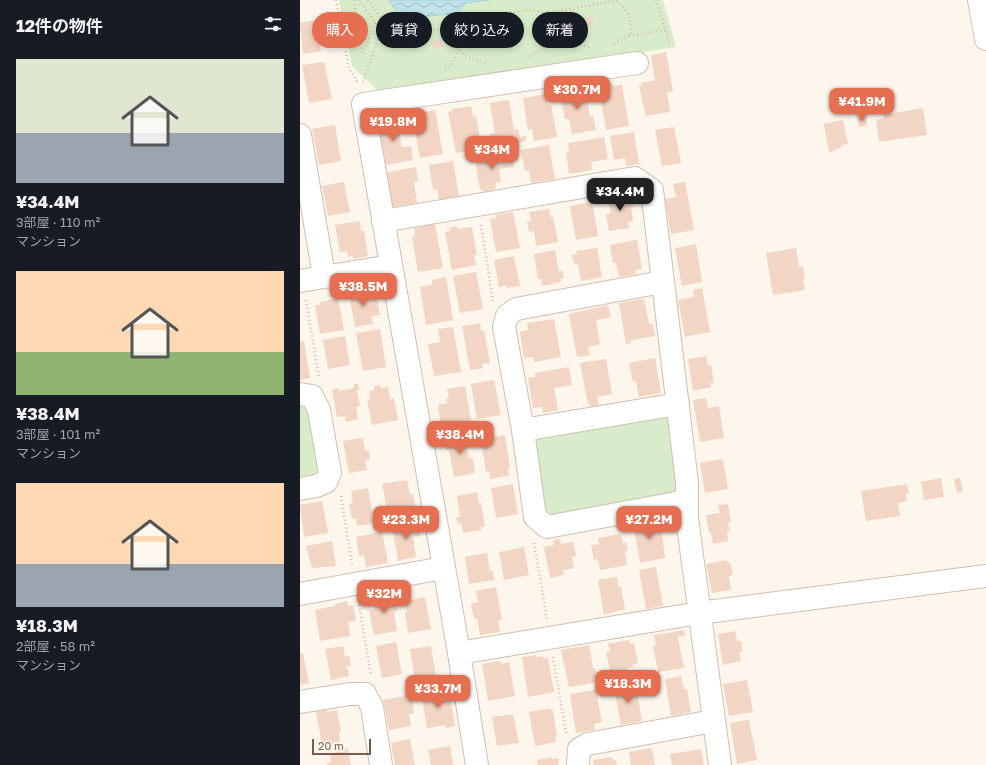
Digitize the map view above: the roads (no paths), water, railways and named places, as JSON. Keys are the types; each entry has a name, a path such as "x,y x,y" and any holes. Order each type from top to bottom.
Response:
{"street":[{"path":"979,0 986,39"},
{"path":"477,765 459,652 443,568 363,104 637,63"},
{"path":"300,135 303,168 324,276"},
{"path":"383,221 635,178 652,190 687,483 687,502 699,613 720,765"},
{"path":"302,281 324,276 391,266"},
{"path":"662,282 516,309 507,316 504,327 522,430 534,517 547,527 687,502"},
{"path":"300,489 316,486 326,482 330,473 319,410 306,395"},
{"path":"522,430 678,404"},
{"path":"300,594 443,568"},
{"path":"459,652 699,613 986,576"},
{"path":"300,702 350,694 365,694 372,707 382,765"},
{"path":"578,757 588,744 713,721"}],"water":[{"path":"388,0 489,0 466,3 458,12 440,12 440,15 432,16 432,12 397,12"}]}
